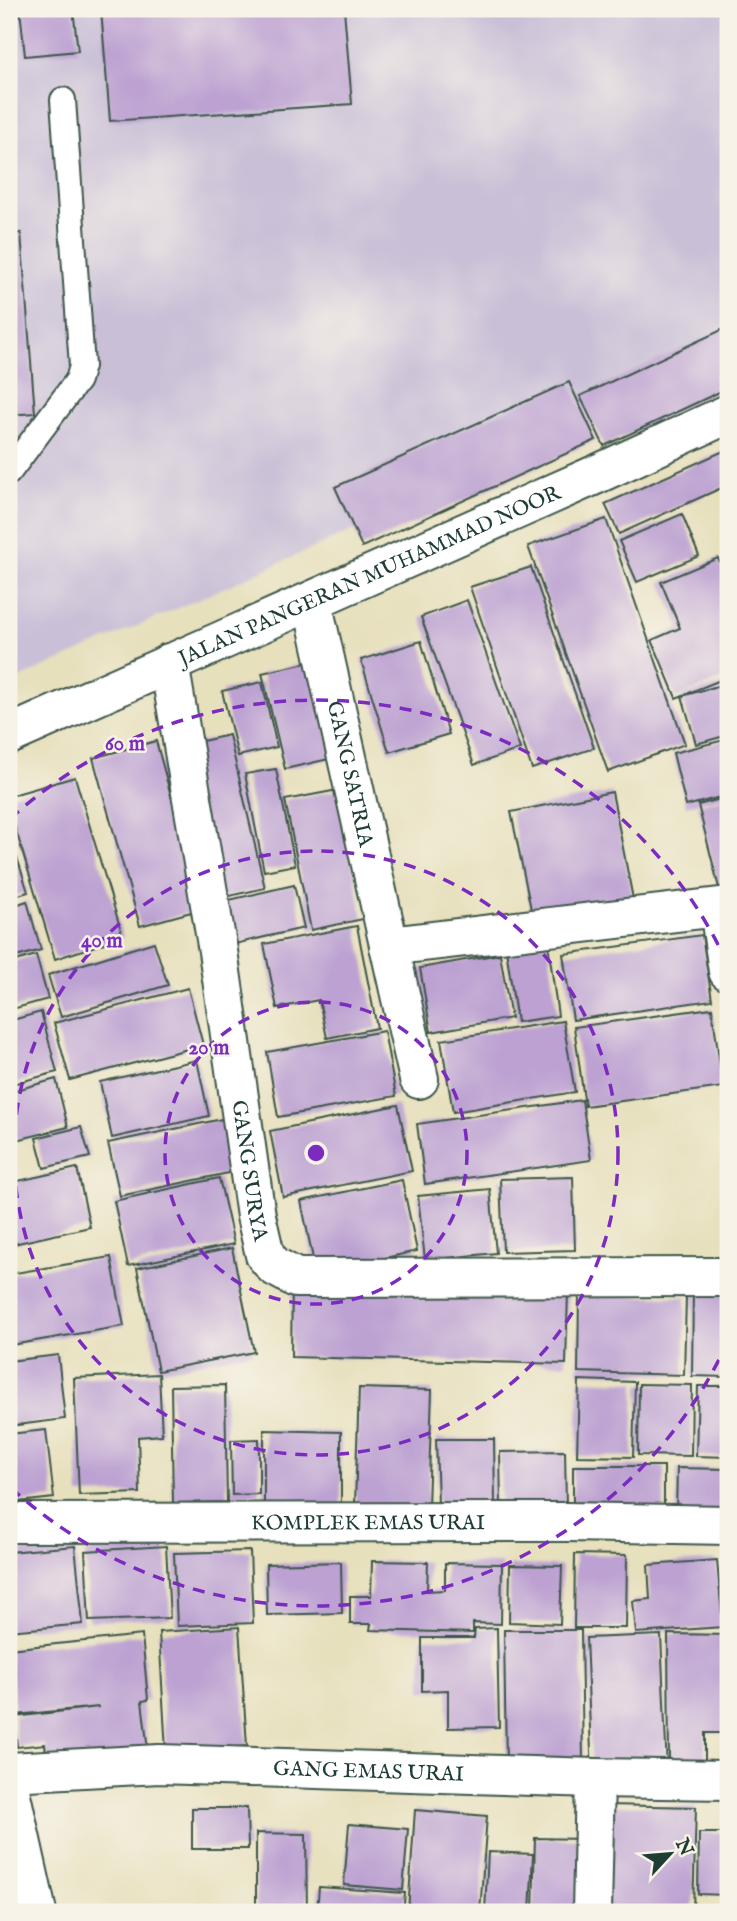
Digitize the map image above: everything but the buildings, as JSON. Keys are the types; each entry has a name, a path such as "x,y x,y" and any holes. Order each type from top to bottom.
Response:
{"street":[{"name":"JALAN PANGERAN MUHAMMAD NOOR","path":"9,734 728,414"},
{"name":"GANG SATRIA","path":"312,601 419,1079"},
{"name":"GANG SURYA","path":"169,663 218,951 256,1216 265,1255 274,1266 296,1278 728,1277"},
{"path":"389,946 724,907 728,971"},
{"name":"KOMPLEK EMAS URAI","path":"9,1523 567,1522 728,1525"},
{"name":"GANG EMAS URAI","path":"9,1772 159,1764 728,1780"},
{"path":"592,1912 595,1778"},
{"path":"11,1804 37,1912"}],"lane":[{"path":"9,472 78,380 82,366 63,100"}],"shaded area":[{"path":"9,9 728,9 728,364 9,683"}]}
